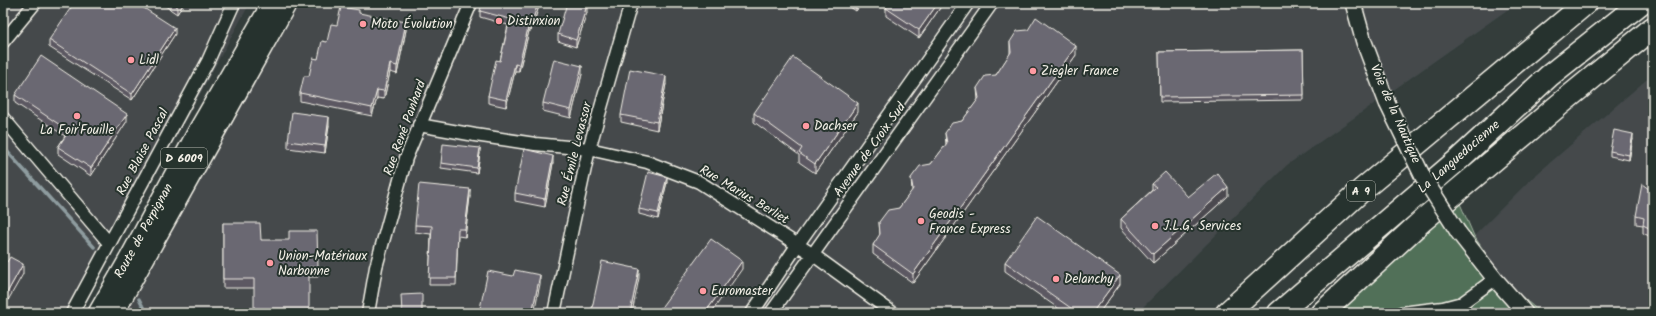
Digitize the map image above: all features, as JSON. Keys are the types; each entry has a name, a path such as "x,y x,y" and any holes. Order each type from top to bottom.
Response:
{"highway":[{"name":"A 9","path":"1227,313 1363,189 1586,3"},
{"name":"La Languedocienne","path":"1279,313 1459,159 1549,76 1641,3"},
{"path":"1322,313 1423,220 1559,104 1653,28"}],"main road":[{"name":"Route de Perpignan","path":"98,313 199,129 272,3"},
{"name":"Route de Perpignan","path":"114,313 287,3"}],"street":[{"path":"3,42 35,3"},
{"name":"Rue Blaise Pascal","path":"72,313 208,61 234,3"},
{"name":"Rue René Panhard","path":"368,313 376,267 406,158 471,3"},
{"name":"Rue Émile Levassor","path":"554,313 589,149 631,3"},
{"name":"Avenue de Croix Sud","path":"752,313 798,244 968,3"},
{"name":"Avenue de Croix Sud","path":"771,313 992,3"},
{"name":"Voie de la Nautique","path":"1353,3 1364,42 1387,103 1423,177 1458,232 1495,279 1525,313"},
{"path":"3,118 109,243"},
{"name":"Rue Marius Berliet","path":"419,125 528,142 589,149 647,162 699,182 798,244 893,313"},
{"path":"1401,313 1462,303 1495,279"}],"shaded area":[{"path":"3,3 250,3 79,313 3,313"},
{"path":"294,3 1517,3 1287,165 1137,313 121,313"},
{"path":"1653,74 1653,313 1541,313 1506,283 1474,236 1530,180"}],"green space":[{"path":"1452,185 1474,236 1506,283 1541,313 1307,313 1407,222"}],"building":[{"name":"Lidl","path":"74,3 136,3 175,28 132,94 49,40"},
{"path":"482,3 538,3 531,25 529,24 519,65 515,64 506,100 488,96 496,60 500,61 510,19 480,11"},
{"path":"567,3 581,3 587,5 576,40 558,34"},
{"path":"890,3 938,3 919,30 886,8"},
{"path":"341,7 359,10 359,13 406,22 397,66 390,64 384,91 377,90 372,108 300,93 304,76 309,76 313,58 318,59 322,41 327,42 331,24 337,25"},
{"path":"1036,17 1076,46 913,274 873,245 880,234 879,222 888,210 899,208 913,189 911,178 920,166 931,164 938,155 947,143 945,133 952,123 962,121 979,98 977,88 985,76 996,75 1011,52 1010,42 1017,31 1028,30"},
{"path":"1303,50 1304,95 1160,97 1159,52"},
{"path":"41,56 127,114 91,168 58,147 69,131 15,95"},
{"path":"793,57 858,103 815,164 799,153 802,148 754,113"},
{"path":"554,59 582,66 571,110 543,103"},
{"path":"630,69 666,76 657,122 621,115"},
{"path":"292,112 329,117 325,146 288,141"},
{"path":"1614,130 1633,134 1629,155 1610,151"},
{"path":"443,144 480,148 477,168 441,163"},
{"path":"524,149 553,156 545,199 515,193"},
{"path":"648,172 667,177 658,213 639,209"},
{"path":"1165,172 1188,197 1217,173 1228,187 1153,254 1121,219 1156,187 1152,184"},
{"path":"419,184 470,189 465,229 458,229 456,278 429,278 432,226 415,225"},
{"path":"1642,184 1653,192 1653,230 1643,225 1644,218 1636,216"},
{"path":"1037,216 1120,275 1092,313 1078,313 1005,262"},
{"name":"Union-Matériaux Narbonne","path":"223,223 260,223 261,240 289,240 289,231 317,231 318,267 309,267 309,313 254,313 254,279 223,279"},
{"name":"Euromaster","path":"711,239 742,261 705,313 657,313"},
{"path":"10,257 23,264 3,300 3,259 7,262"},
{"path":"602,261 639,269 630,313 591,313"},
{"path":"515,270 540,275 532,313 479,313 488,271 513,276"},
{"path":"422,294 422,313 402,313 401,295"}],"waterway":[{"path":"3,147 94,247"},
{"path":"139,299 146,313"}],"place":[{"name":"Distinxion","path":"499,21"},
{"name":"Moto Évolution","path":"363,24"},
{"name":"Lidl","path":"131,60"},
{"name":"Ziegler France","path":"1033,71"},
{"name":"La Foir'Fouille","path":"77,116"},
{"name":"Dachser","path":"806,126"},
{"name":"Geodis - France Express","path":"921,221"},
{"name":"J.L.G. Services","path":"1155,226"},
{"name":"Union-Matériaux Narbonne","path":"270,263"},
{"name":"Delanchy","path":"1056,279"},
{"name":"Euromaster","path":"703,291"}]}
